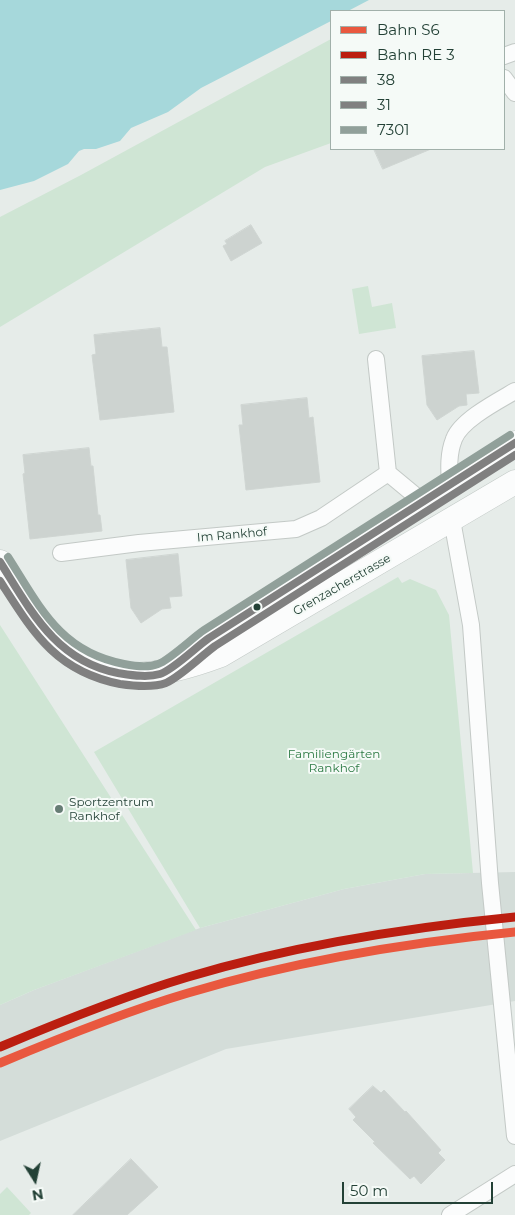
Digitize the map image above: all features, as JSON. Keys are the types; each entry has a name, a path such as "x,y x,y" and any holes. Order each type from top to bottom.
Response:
{"main road":[{"name":"Grenzacherstrasse","path":"162,674 209,638 515,443"},
{"name":"Grenzacherstrasse","path":"0,562 53,640 71,655 94,668 117,674 141,676 162,674 221,655 515,482"},
{"path":"450,485 452,520"},
{"path":"423,502 452,520"}],"street":[{"path":"505,79 515,93"},
{"path":"376,359 388,473 423,502"},
{"path":"450,485 449,462 454,437 473,418 515,390"},
{"name":"Im Rankhof","path":"62,553 296,529 321,518 388,473"},
{"path":"452,520 471,625 490,883 515,1136"},
{"path":"450,1215 515,1174"}],"shaded area":[{"path":"515,872 515,1001 226,1049 0,1141 0,1005 34,990 200,928 344,889 425,874"}],"green space":[{"path":"330,40 330,143 265,167 0,327 0,217"},
{"path":"368,286 372,307 392,303 396,328 359,334 352,289"},
{"name":"Familiengärten Rankhof","path":"398,577 402,583 410,579 436,590 449,615 473,873 425,874 344,889 200,928 94,752"},
{"name":"Sportzentrum Rankhof","path":"0,625 196,930 34,990 0,1005"},
{"path":"7,1187 31,1213 29,1215 0,1215 0,1194"}],"water":[{"path":"0,0 369,0 350,10 330,10 330,22 201,88 168,112 131,128 120,141 96,149 79,151 68,164 34,181 0,190"}],"building":[{"path":"374,150 429,150 383,169"},
{"path":"251,225 262,243 231,261 223,246 227,244 225,241"},
{"path":"160,328 162,347 167,347 174,412 100,420 92,355 96,354 94,335"},
{"path":"474,351 479,393 466,394 467,405 459,406 437,420 427,405 422,356"},
{"path":"307,398 309,418 313,417 320,482 246,490 239,425 243,425 241,405"},
{"path":"89,448 102,531 30,539 23,474 25,473 23,455"},
{"path":"178,554 182,596 169,597 171,608 162,609 141,623 131,608 126,560"},
{"path":"373,1086 381,1093 384,1090 441,1150 438,1153 445,1160 421,1184 414,1176 410,1179 373,1143 375,1142 353,1120 356,1117 349,1109"},
{"path":"131,1159 158,1187 127,1215 73,1215"}],"rail line":[{"name":"S6","path":"0,1063 70,1034 164,1000 228,982 350,955 473,936 515,932"}],"transit line":[{"name":"7301","path":"8,557 42,610 68,638 83,649 102,658 124,664 154,665 163,662 204,630 510,435"},
{"name":"38","path":"0,562 35,615 62,646 96,667 139,676 160,674 171,668 209,638 515,443"},
{"name":"31","path":"0,581 35,633 48,647 78,670 120,684 161,685 178,676 215,646 515,455"},
{"path":"0,1047 70,1018 164,984 228,966 350,939 391,932 515,917"}],"place":[{"name":"Sportzentrum Rankhof","path":"59,809"}]}
